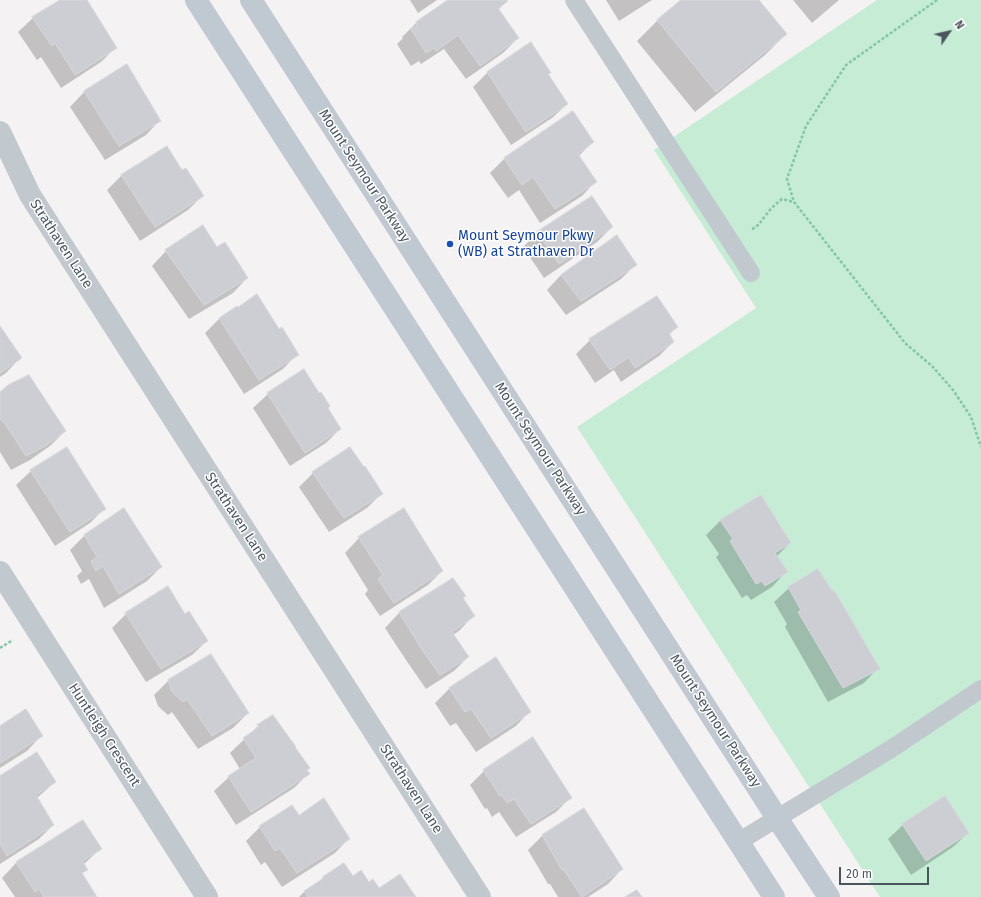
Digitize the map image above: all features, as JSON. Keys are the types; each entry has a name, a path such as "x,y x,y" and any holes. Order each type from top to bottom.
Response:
{"main road":[{"path":"196,0 774,897"},
{"name":"Mount Seymour Parkway","path":"251,0 829,897"}],"street":[{"name":"Strathaven Lane","path":"0,132 34,202 480,897"},
{"name":"Huntleigh Crescent","path":"0,572 207,897"}],"lane":[{"path":"574,0 751,273"},
{"path":"738,842 890,749 981,689"}],"path":[{"path":"938,0 846,65 806,126 787,179 794,202 905,343 932,366 953,390 971,417 981,447"},
{"path":"731,243 746,232 757,227 766,214 782,199 794,202"}],"green space":[{"path":"877,0 981,0 981,897 880,897 577,427 756,308 654,150"}],"building":[{"path":"60,0 87,0 117,48 75,75 55,43 52,46 32,17"},
{"path":"448,0 507,0 508,1 498,8 519,38 480,66 458,35 436,51 434,48 426,53 411,29 417,25 416,22"},
{"path":"681,0 759,0 787,34 716,92 657,20"},
{"path":"531,42 551,73 548,74 568,104 526,132 487,72"},
{"path":"127,64 161,121 119,146 84,91"},
{"path":"573,111 594,142 578,154 597,182 555,209 533,177 522,185 504,158"},
{"path":"167,146 182,170 186,168 204,196 155,227 121,175"},
{"path":"592,196 613,227 559,264 537,232"},
{"path":"203,225 217,247 225,242 248,278 204,305 165,250"},
{"path":"617,235 637,265 581,301 561,275"},
{"path":"257,294 279,329 282,327 299,355 259,380 219,318"},
{"path":"657,296 678,327 669,333 674,342 635,368 629,357 610,370 589,339"},
{"path":"0,326 22,358 0,373"},
{"path":"304,369 319,393 321,392 330,406 328,408 341,429 305,453 267,393"},
{"path":"29,375 66,431 45,446 26,456 6,425 0,419 0,392 8,385"},
{"path":"67,447 106,509 70,532 30,470"},
{"path":"350,447 364,467 365,466 383,494 344,518 312,472"},
{"path":"761,495 791,543 775,553 788,572 765,586 762,581 756,584 730,541 733,539 720,520"},
{"path":"124,508 162,567 119,594 103,566 96,571 91,561 97,557 84,535"},
{"path":"404,508 443,571 394,603 378,579 383,575 358,537"},
{"path":"818,569 832,591 834,590 880,669 843,688 798,612 801,610 788,587"},
{"path":"453,578 466,596 463,598 475,616 452,632 469,657 440,675 399,612"},
{"path":"168,586 185,614 189,611 208,641 161,669 125,613"},
{"path":"211,654 249,713 212,736 187,699 183,702 172,692 168,680"},
{"path":"496,657 531,712 491,738 471,709 465,712 449,688"},
{"path":"26,709 43,736 0,763 0,726"},
{"path":"273,715 310,768 307,770 310,774 251,812 228,776 256,758 243,738 259,727 257,725"},
{"path":"533,737 572,798 531,824 514,799 507,803 502,795 500,796 483,770"},
{"path":"37,752 56,782 36,795 54,825 7,856 0,844 0,776"},
{"path":"945,796 969,833 926,861 902,824"},
{"path":"324,798 350,839 297,873 280,848 275,851 259,826 292,805 299,815"},
{"path":"584,808 623,869 582,897 564,870 562,870 542,835"},
{"path":"83,820 102,849 82,861 88,870 82,873 97,897 44,897 39,889 35,892 16,862"},
{"path":"344,863 353,876 361,870 369,882 373,879 379,888 400,874 416,897 308,897 304,891"},
{"path":"637,890 642,897 625,897"}],"place":[{"name":"Mount Seymour Pkwy (WB) at Strathaven Dr","path":"450,244"}]}
